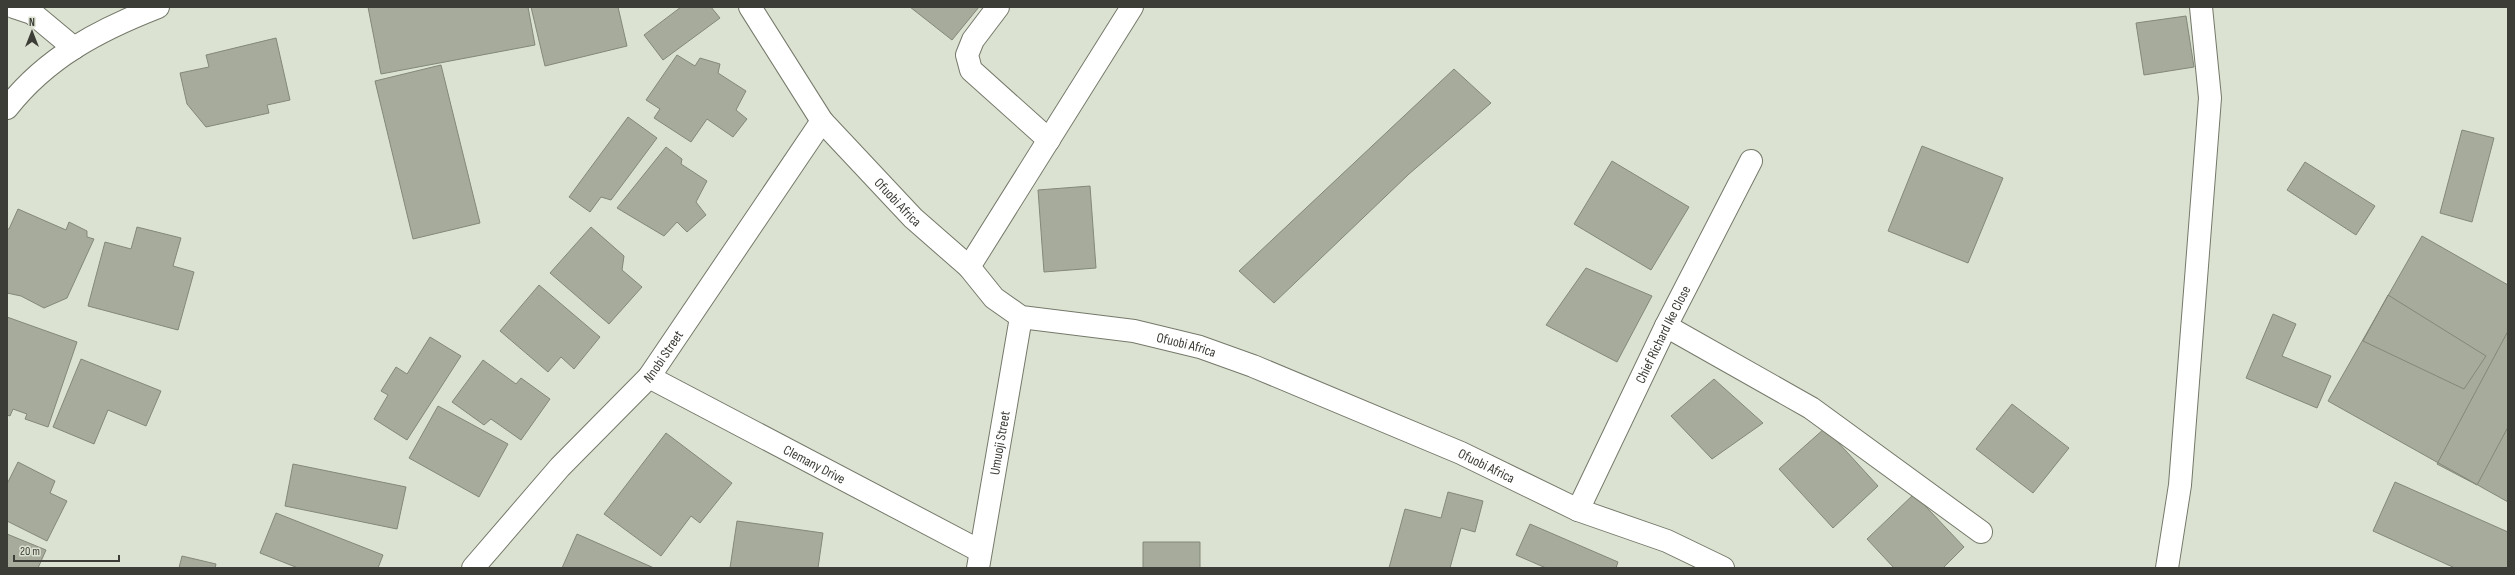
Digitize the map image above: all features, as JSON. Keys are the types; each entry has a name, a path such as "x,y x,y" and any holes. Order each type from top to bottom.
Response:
{"street":[{"path":"14,7 32,14 74,48"},
{"path":"7,108 17,96 55,60 113,24 158,7"},
{"name":"Ofuobi Africa","path":"750,7 822,121 913,218 969,267 994,298 1021,317 1134,331 1206,349 1253,366 1461,453 1578,510 1667,541 1722,568"},
{"path":"998,7 973,40 967,55 971,70 1049,140"},
{"path":"969,267 1132,7"},
{"path":"2167,568 2180,485 2210,98 2202,7"},
{"name":"Nnobi Street","path":"473,568 560,467 649,377 822,121"},
{"name":"Chief Richard Ike Close","path":"1578,510 1666,326 1751,161"},
{"name":"Umuoji Street","path":"979,559 1021,317"},
{"path":"1666,326 1811,408 1981,532"},
{"name":"Clemany Drive","path":"649,377 979,559"}],"building":[{"path":"368,7 528,7 535,45 381,74"},
{"path":"531,7 618,7 627,46 545,66"},
{"path":"681,7 711,7 720,18 663,60 644,35"},
{"path":"910,7 979,7 952,40"},
{"path":"2186,16 2194,67 2144,75 2136,23"},
{"path":"276,38 290,100 267,105 269,113 206,127 187,104 180,73 209,67 206,55"},
{"path":"677,55 695,66 700,58 720,64 718,73 746,91 736,110 747,119 733,137 707,119 691,142 654,118 660,109 646,100"},
{"path":"441,65 480,223 413,239 375,81"},
{"path":"1454,69 1491,103 1409,174 1274,303 1239,271"},
{"path":"628,117 657,138 611,200 601,197 590,212 569,197"},
{"path":"2462,130 2494,138 2472,222 2440,213"},
{"path":"1922,146 2003,178 1968,263 1888,231"},
{"path":"666,147 682,159 681,164 707,181 696,202 706,215 687,232 677,222 664,236 617,208"},
{"path":"1612,161 1689,207 1651,270 1574,224"},
{"path":"2305,162 2375,206 2356,235 2287,190"},
{"path":"1090,186 1096,268 1044,272 1038,190"},
{"path":"18,209 66,230 69,222 87,231 87,237 94,239 67,298 44,308 21,296 7,293 7,229 9,229"},
{"path":"137,227 181,238 173,266 194,272 178,330 88,306 105,242 131,249"},
{"path":"591,227 624,256 622,270 642,287 609,324 550,273"},
{"path":"2422,236 2508,285 2508,502 2328,401"},
{"path":"1586,268 1652,296 1617,362 1546,325"},
{"path":"539,285 600,337 574,369 561,357 548,372 500,331"},
{"path":"2388,295 2486,356 2464,389 2363,341"},
{"path":"2273,314 2296,324 2282,356 2331,376 2317,408 2246,378"},
{"path":"7,317 77,342 48,427 25,419 27,414 13,409 10,416 7,415"},
{"path":"2508,331 2508,427 2477,485 2437,464"},
{"path":"430,337 461,356 407,440 374,419 388,395 381,391 396,367 407,374"},
{"path":"81,359 161,391 146,426 108,410 94,444 53,427"},
{"path":"483,360 516,384 521,378 550,399 521,440 491,419 484,425 452,402"},
{"path":"1714,379 1763,423 1712,459 1671,416"},
{"path":"2012,404 2069,448 2033,493 1976,449"},
{"path":"438,406 508,444 479,497 409,458"},
{"path":"1825,428 1878,486 1833,528 1779,469"},
{"path":"666,433 732,483 700,523 691,516 661,556 604,514"},
{"path":"18,462 55,481 50,493 67,501 47,541 7,521 7,484"},
{"path":"293,464 406,487 397,529 285,506"},
{"path":"2395,482 2508,532 2508,568 2455,568 2373,531"},
{"path":"1448,492 1483,501 1475,532 1461,528 1450,568 1389,568 1405,509 1441,518"},
{"path":"1914,494 1964,547 1943,568 1894,568 1867,539"},
{"path":"276,513 383,555 378,568 298,568 260,553"},
{"path":"737,521 823,533 818,568 730,568"},
{"path":"1530,524 1618,562 1616,568 1546,568 1516,555"},
{"path":"7,534 46,550 38,568 7,568"},
{"path":"577,534 654,568 562,568"},
{"path":"1143,542 1200,542 1200,568 1143,568"},
{"path":"182,556 216,564 215,568 179,568"}]}
